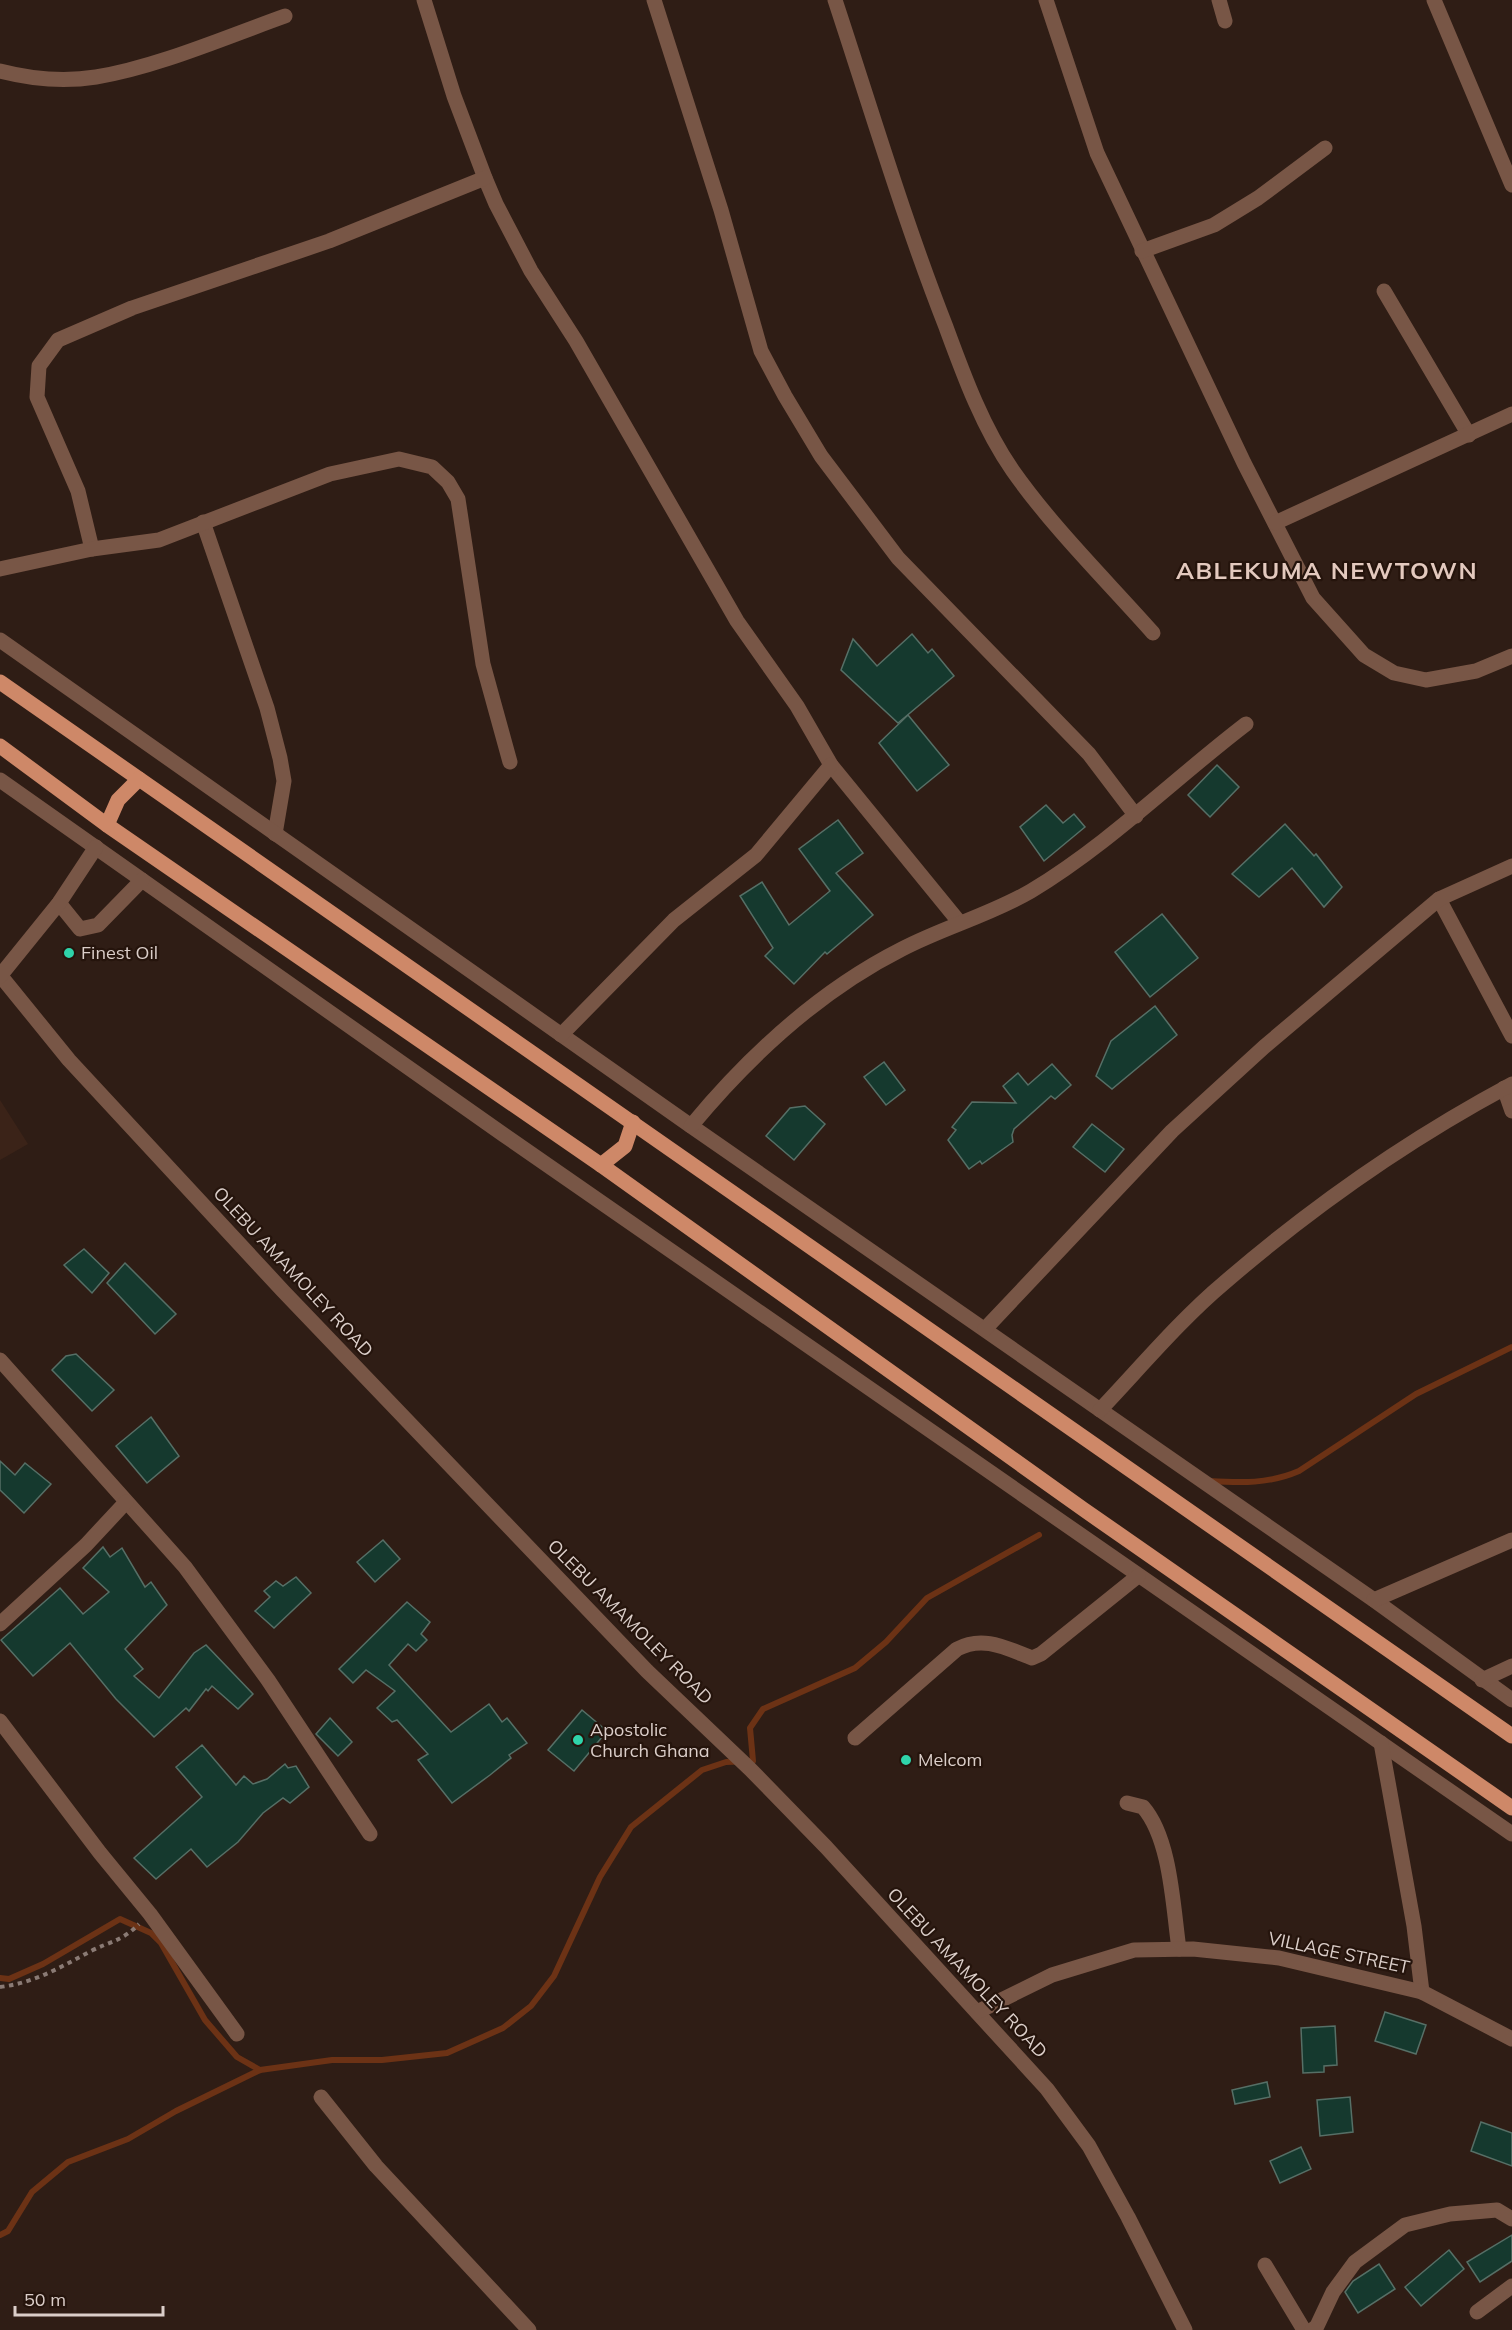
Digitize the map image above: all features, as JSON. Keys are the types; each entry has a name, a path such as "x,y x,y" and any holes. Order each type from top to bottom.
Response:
{"main road":[{"path":"0,682 1512,1736"},
{"path":"0,746 107,825 601,1165 1074,1502 1512,1808"},
{"path":"107,825 118,800 139,779"},
{"path":"601,1165 625,1146 633,1122"}],"street":[{"path":"424,0 454,96 496,204 531,271 576,341 737,621 797,706 831,765 960,923"},
{"path":"654,0 721,210 761,351 820,456 898,558 1074,737 1136,816"},
{"path":"835,0 930,286 968,385 993,435 1012,470 1044,511 1154,633"},
{"path":"1046,0 1096,153 1313,598 1364,655 1394,673 1426,680 1476,671 1512,656"},
{"path":"1219,0 1225,21"},
{"path":"1434,0 1512,185"},
{"path":"0,71 53,80 96,77 137,67 285,16"},
{"path":"1142,251 1214,225 1258,198 1325,148"},
{"path":"92,549 78,491 37,397 39,366 58,340 132,308 329,241 486,178"},
{"path":"1384,291 1469,435"},
{"path":"1275,523 1512,414"},
{"path":"0,569 92,549 159,540 330,474 399,459 432,466 448,482 458,499 481,655 510,762"},
{"path":"203,522 267,708 280,758 284,781 276,834"},
{"path":"0,640 691,1126 1374,1600 1512,1700"},
{"path":"691,1126 722,1089 793,1023 846,983 902,949 998,909 1032,890 1136,816 1246,723"},
{"path":"561,1035 674,920 756,855 831,765"},
{"path":"0,780 1138,1576 1512,1834"},
{"path":"0,975 59,903 96,847"},
{"path":"985,1329 1172,1131 1264,1047 1439,899 1512,866"},
{"path":"59,903 80,929 98,925 142,880"},
{"path":"1439,899 1512,1036"},
{"name":"OLEBU AMAMOLEY ROAD","path":"0,975 69,1060 283,1291 647,1671 750,1768 826,1847 1047,2089 1089,2146 1185,2330"},
{"path":"1100,1410 1222,1284 1346,1187 1414,1142 1508,1086 1512,1111"},
{"path":"0,1360 192,1577 268,1680 370,1834"},
{"path":"0,1624 86,1545 126,1503"},
{"path":"1374,1600 1512,1540"},
{"path":"855,1738 957,1649 982,1641 1032,1658 1041,1654 1138,1576"},
{"path":"1482,1680 1512,1666"},
{"path":"0,1721 100,1853 150,1914 237,2034"},
{"path":"1381,1743 1414,1926 1422,1992"},
{"path":"1127,1803 1143,1807 1157,1832 1167,1865 1179,1949"},
{"name":"VILLAGE STREET","path":"977,2012 1063,1972 1134,1950 1179,1949 1279,1958 1422,1992 1512,2039"},
{"path":"321,2097 376,2166 470,2264 529,2330"},
{"path":"1312,2330 1317,2326 1333,2292 1355,2262 1405,2226 1450,2214 1497,2210 1512,2219"},
{"path":"1265,2265 1304,2330"},
{"path":"1477,2312 1512,2286"}],"path":[{"path":"0,1987 22,1984 126,1937 144,1919"}],"shaded area":[{"path":"0,1100 28,1144 0,1160"}],"building":[{"path":"912,634 928,653 932,649 954,676 898,723 841,670 853,639 877,666"},
{"path":"908,715 949,765 917,791 879,743"},
{"path":"1217,765 1239,787 1210,817 1188,795"},
{"path":"1046,805 1063,823 1074,814 1085,827 1044,861 1020,827"},
{"path":"838,820 863,853 836,873 873,915 827,954 825,952 794,984 765,956 773,948 740,896 762,882 789,925 830,891 799,849"},
{"path":"1285,824 1314,856 1316,854 1342,887 1324,907 1292,868 1259,897 1232,874"},
{"path":"1162,914 1198,958 1150,997 1115,952"},
{"path":"1155,1006 1177,1035 1112,1089 1096,1076 1111,1041"},
{"path":"884,1062 905,1090 886,1105 864,1077"},
{"path":"1052,1064 1071,1085 1055,1099 1051,1096 1014,1129 1013,1142 982,1164 980,1161 969,1169 948,1140 956,1130 952,1127 972,1102 1016,1103 1003,1086 1018,1073 1028,1085"},
{"path":"805,1106 825,1124 794,1160 766,1136 790,1108"},
{"path":"1092,1124 1124,1149 1105,1172 1073,1147"},
{"path":"84,1249 109,1273 92,1293 64,1265"},
{"path":"125,1263 176,1314 155,1334 107,1283"},
{"path":"76,1354 114,1390 92,1411 52,1370 66,1356"},
{"path":"151,1417 179,1456 147,1483 116,1446"},
{"path":"0,1461 15,1475 25,1463 51,1484 24,1513 0,1490"},
{"path":"383,1540 400,1559 375,1582 357,1562"},
{"path":"103,1547 110,1557 122,1548 145,1587 151,1582 167,1605 125,1649 143,1669 134,1676 159,1698 194,1653 206,1645 253,1694 238,1709 212,1686 208,1691 206,1689 189,1711 186,1708 154,1737 116,1699 70,1643 33,1676 1,1640 60,1588 83,1614 109,1592 83,1568"},
{"path":"296,1577 311,1593 274,1628 255,1611 270,1597 264,1591 276,1581 283,1586"},
{"path":"407,1602 430,1622 421,1634 427,1640 416,1651 408,1644 389,1665 451,1732 489,1704 502,1722 507,1718 527,1743 509,1755 511,1758 490,1775 452,1803 418,1760 428,1754 397,1720 392,1722 377,1708 395,1691 366,1670 353,1683 339,1669"},
{"name":"Apostolic Church Ghana","path":"582,1710 607,1731 574,1771 548,1750"},
{"path":"330,1718 352,1742 338,1756 316,1734"},
{"path":"202,1745 236,1785 244,1776 253,1784 267,1779 285,1764 288,1768 296,1766 309,1787 290,1803 283,1798 263,1813 238,1842 207,1867 191,1849 156,1879 134,1858 202,1797 176,1767"},
{"path":"1385,2012 1426,2025 1416,2054 1375,2041"},
{"path":"1335,2026 1337,2065 1324,2066 1324,2072 1303,2073 1301,2028"},
{"path":"1267,2082 1270,2097 1235,2104 1232,2090"},
{"path":"1350,2097 1353,2132 1320,2136 1317,2100"},
{"path":"1481,2122 1512,2133 1512,2166 1471,2151"},
{"path":"1301,2147 1311,2169 1280,2183 1270,2161"},
{"path":"1512,2235 1512,2261 1480,2282 1467,2262"},
{"path":"1449,2250 1464,2269 1421,2306 1405,2287"},
{"path":"1379,2264 1395,2289 1358,2313 1345,2292 1353,2281"}],"waterway":[{"path":"1209,1481 1266,1480 1299,1471 1416,1394 1512,1347"},
{"path":"0,2235 8,2231 32,2192 68,2162 128,2139 176,2111 260,2070 332,2060 382,2060 447,2053 503,2028 531,2006 554,1976 600,1877 631,1827 702,1770 726,1762 753,1761 750,1728 763,1709 855,1668 886,1642 927,1598 1039,1535"},
{"path":"0,1978 9,1979 43,1964 120,1919 151,1933 161,1943 205,2020 237,2057 260,2070"}],"place":[{"name":"Finest Oil","path":"69,953"},
{"name":"Apostolic Church Ghana","path":"578,1740"},
{"name":"Melcom","path":"906,1760"}],"district":[{"name":"ABLEKUMA NEWTOWN","path":"1327,571"}]}
